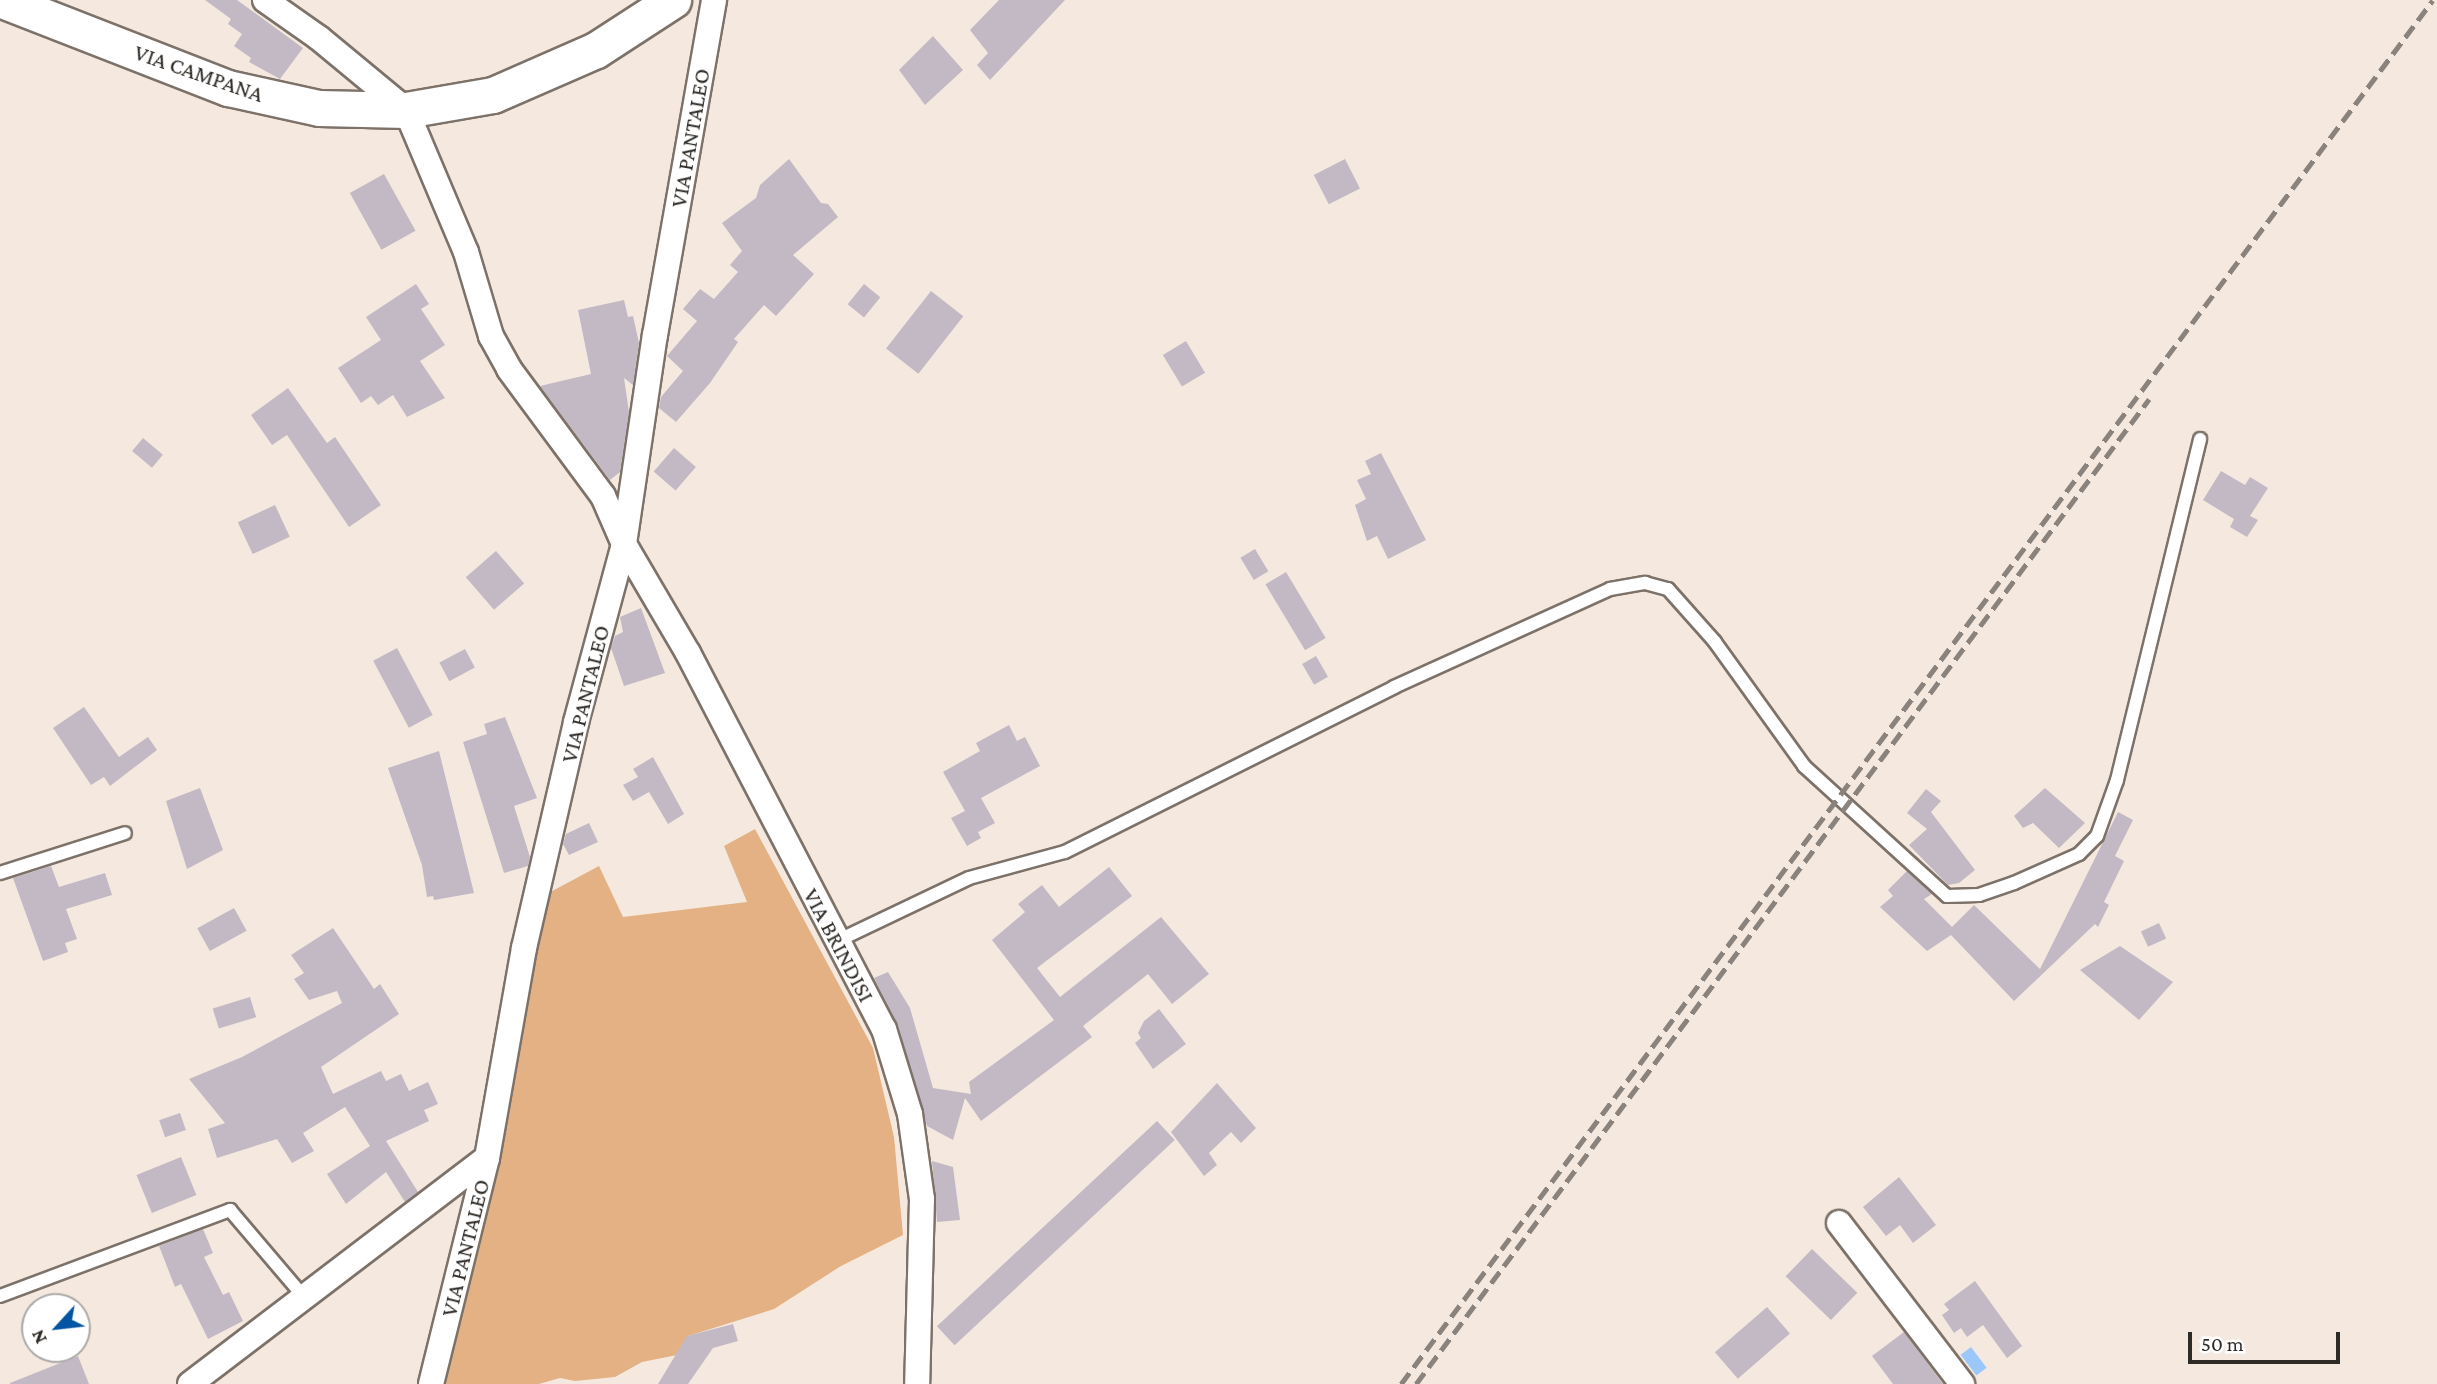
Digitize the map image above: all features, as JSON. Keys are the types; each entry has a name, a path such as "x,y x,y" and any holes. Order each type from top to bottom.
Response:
{"main road":[{"name":"VIA CAMPANA","path":"2,0 228,88 319,108 407,110 493,95 596,50 673,0"}],"street":[{"path":"265,0 407,110"},
{"name":"VIA PANTALEO","path":"431,1384 487,1158 524,948 576,722 624,544 655,335 715,0"},
{"name":"VIA BRINDISI","path":"407,110 466,251 491,336 509,369 603,496 624,544 688,653 835,943 884,1029 910,1114 922,1199 917,1384"},
{"path":"190,1384 487,1158"},
{"path":"1839,1223 1962,1384"}],"lane":[{"path":"835,943 969,878 1065,852 1394,687 1610,589 1645,583 1668,589 1715,642 1804,766 1947,896 1979,895 2014,883 2079,854 2097,836 2117,780 2200,439"},
{"path":"0,873 125,833"},
{"path":"0,1296 230,1210 304,1297"}],"shaded area":[{"path":"755,829 873,1048 894,1137 903,1235 841,1266 774,1309 688,1336 677,1355 642,1362 615,1377 575,1381 560,1378 539,1384 443,1384 541,897 599,866 623,917 747,902 724,846"}],"water":[{"path":"1971,1347 1987,1368 1976,1376 1961,1355"}],"building":[{"path":"205,0 237,0 303,48 280,79 249,62 251,58 234,46 242,34 228,24 231,19"},
{"path":"999,0 1065,0 990,80 977,65 988,53 970,30"},
{"path":"933,36 963,70 925,105 899,70"},
{"path":"789,159 821,203 828,204 838,217 793,255 814,274 776,316 764,305 734,339 738,342 710,383 676,422 659,408 661,397 683,371 667,356 697,321 683,309 700,289 714,299 738,272 730,265 742,251 722,223 756,198 760,185"},
{"path":"1345,159 1360,188 1329,204 1314,175"},
{"path":"384,174 416,231 381,250 350,193"},
{"path":"416,284 429,304 421,309 445,345 420,361 445,398 407,417 393,395 378,405 371,396 361,403 338,368 381,340 366,317"},
{"path":"864,284 880,297 864,317 848,304"},
{"path":"931,291 963,316 918,374 886,349"},
{"path":"624,300 628,317 633,316 639,343 633,385 624,378 629,412 620,472 610,480 540,386 591,374 578,310"},
{"path":"1186,341 1205,373 1182,387 1163,355"},
{"path":"288,388 327,443 335,437 381,505 349,527 287,435 272,445 251,415"},
{"path":"143,438 163,455 152,468 132,451"},
{"path":"674,448 696,467 676,490 654,471"},
{"path":"1381,453 1426,540 1388,559 1377,536 1367,541 1355,505 1366,499 1357,480 1371,474 1365,461"},
{"path":"2221,471 2245,485 2250,477 2268,488 2250,516 2258,520 2247,537 2230,527 2234,519 2203,500"},
{"path":"275,505 290,537 253,554 238,522"},
{"path":"1255,549 1268,571 1254,580 1240,558"},
{"path":"496,551 524,583 494,610 466,577"},
{"path":"1286,572 1326,638 1305,650 1265,584"},
{"path":"641,608 665,673 624,686 611,648 615,636 623,632 620,617"},
{"path":"397,648 433,715 409,728 373,661"},
{"path":"465,649 475,668 449,681 439,663"},
{"path":"1316,656 1328,677 1314,685 1302,664"},
{"path":"84,707 119,757 148,737 157,750 110,786 104,777 91,785 53,728"},
{"path":"505,717 537,798 514,806 530,857 528,866 504,873 463,742 487,734 484,724"},
{"path":"1009,725 1017,741 1025,737 1040,766 981,798 995,823 978,832 981,838 967,846 951,818 965,811 943,772 980,751 976,743"},
{"path":"439,751 474,893 434,900 433,896 427,897 422,865 388,768"},
{"path":"653,757 684,814 668,824 649,792 633,801 623,785 638,777 633,769"},
{"path":"200,788 223,850 187,869 166,801"},
{"path":"2045,788 2085,823 2059,848 2033,823 2023,828 2014,816"},
{"path":"1926,789 1941,801 1931,812 1975,870 1959,883 1948,885 1909,845 1927,829 1907,813"},
{"path":"2118,812 2133,820 2115,856 2124,861 2104,902 2109,905 2098,927 2095,924 2014,1001 1951,935 1927,951 1880,907 1893,896 1888,890 1907,871 1932,894 1924,899 1952,927 1974,905 2040,969"},
{"path":"589,823 598,842 569,855 563,844 566,834"},
{"path":"51,866 59,887 105,873 112,895 66,909 77,939 65,943 68,952 43,961 13,878"},
{"path":"1109,867 1132,896 1037,968 1060,997 1161,917 1209,974 1172,1004 1148,974 1083,1026 1092,1037 981,1121 965,1098 953,1140 927,1126 898,1025 874,978 888,972 910,1008 933,1088 971,1094 969,1082 1054,1020 992,940 1025,912 1018,904 1042,885 1059,907"},
{"path":"234,908 247,931 210,951 197,928"},
{"path":"2159,923 2166,938 2148,947 2141,931"},
{"path":"333,928 374,989 380,984 399,1014 321,1067 333,1094 381,1071 386,1081 401,1074 409,1091 428,1082 438,1104 424,1110 429,1121 386,1141 418,1192 405,1202 386,1172 346,1204 327,1174 370,1146 345,1107 303,1133 314,1151 292,1163 277,1139 217,1158 208,1129 225,1123 189,1079 242,1057 342,1003 337,991 309,1000 294,979 304,973 291,955"},
{"path":"2120,946 2173,982 2139,1020 2080,970"},
{"path":"250,997 256,1017 219,1028 213,1008"},
{"path":"1159,1009 1186,1044 1153,1069 1135,1043 1141,1038 1138,1033 1144,1021"},
{"path":"1217,1083 1256,1128 1241,1143 1231,1132 1209,1153 1217,1165 1204,1176 1171,1132"},
{"path":"180,1113 186,1130 165,1137 159,1120"},
{"path":"1157,1121 1175,1140 955,1345 937,1326"},
{"path":"181,1157 196,1195 152,1213 136,1175"},
{"path":"932,1161 953,1167 960,1220 937,1222"},
{"path":"1899,1177 1936,1225 1913,1243 1900,1225 1886,1236 1863,1207"},
{"path":"203,1229 213,1253 204,1257 223,1295 229,1292 243,1321 208,1339 181,1284 175,1287 159,1246"},
{"path":"1812,1249 1857,1293 1831,1320 1786,1276"},
{"path":"1975,1281 2022,1346 2007,1358 1983,1325 1967,1337 1961,1328 1954,1333 1942,1315 1949,1310 1944,1304"},
{"path":"1767,1307 1790,1333 1738,1379 1715,1352"},
{"path":"733,1324 738,1341 713,1348 688,1384 658,1384 687,1336"},
{"path":"1904,1332 1943,1384 1893,1384 1872,1356"},
{"path":"60,1363 81,1363 89,1384 10,1384"}],"railway":[{"path":"1401,1384 2433,0"},
{"path":"1416,1384 2149,399"}]}
